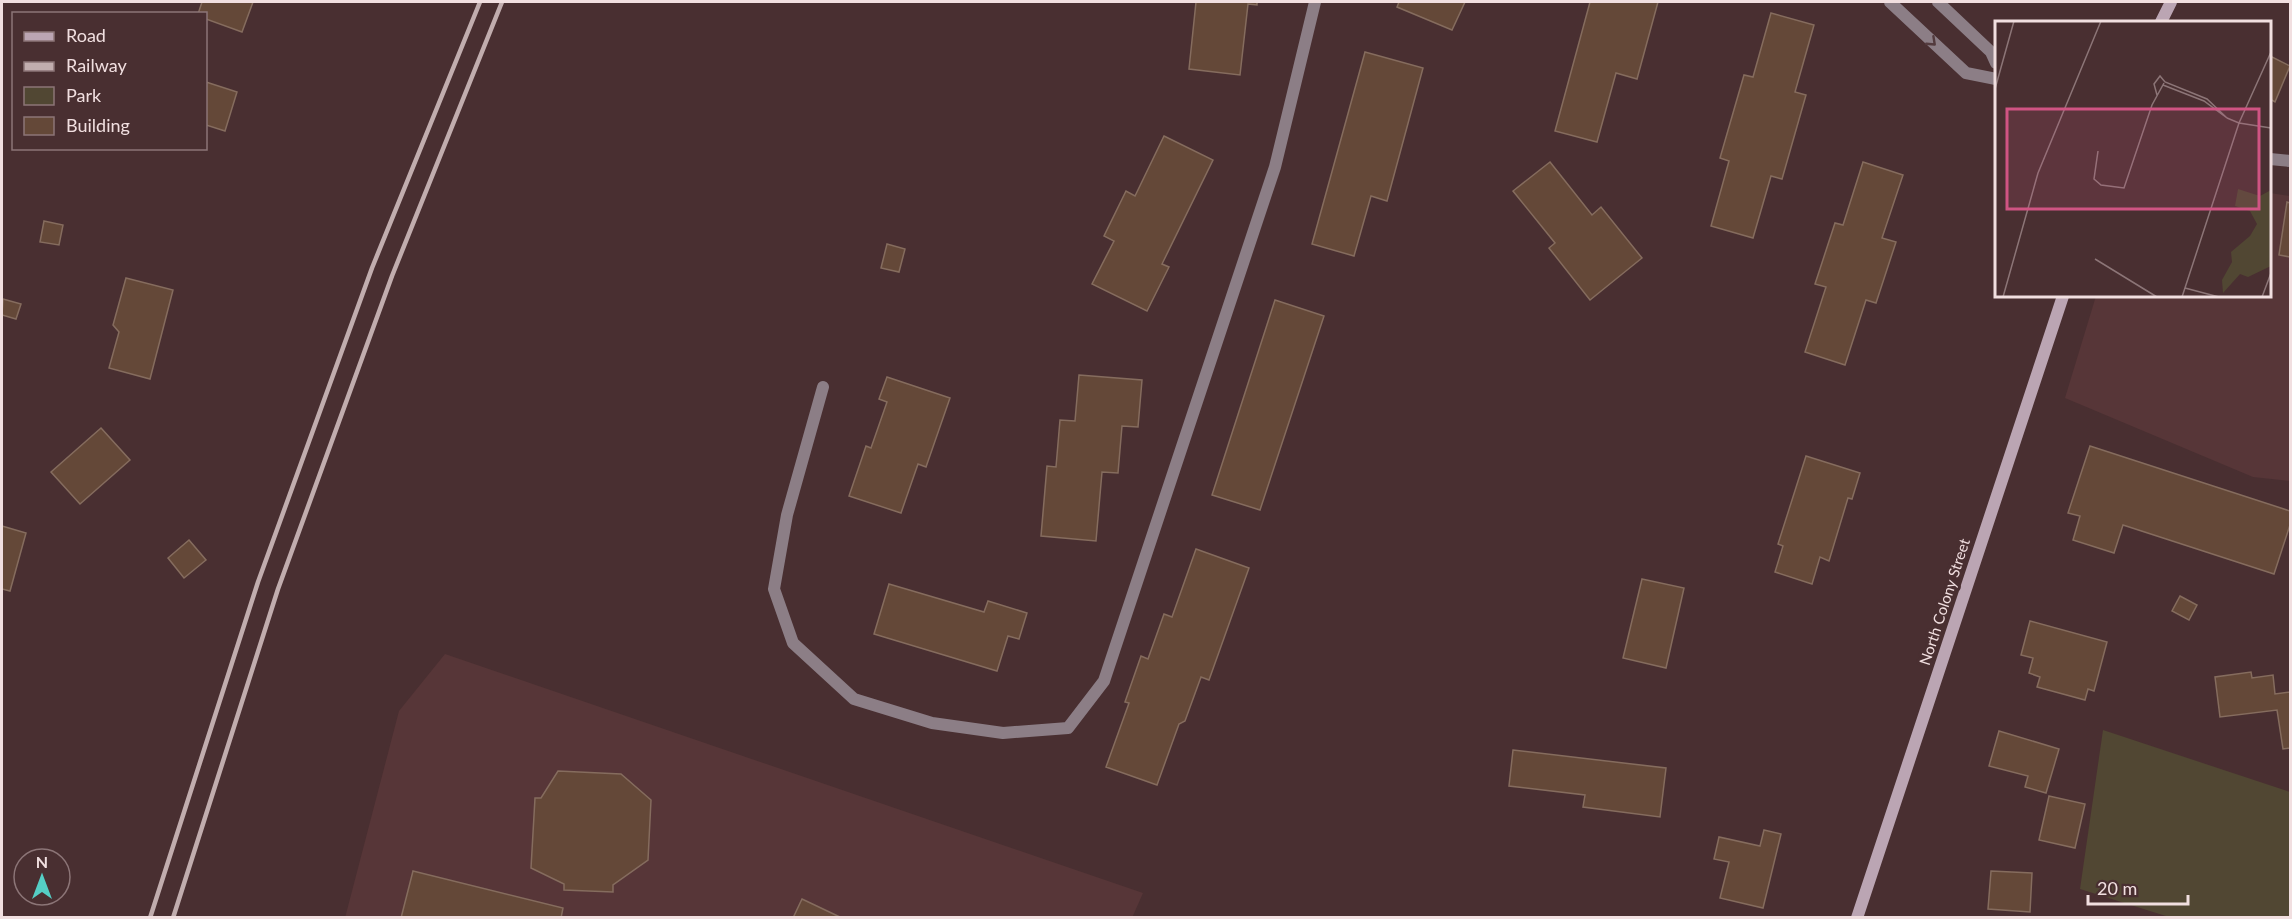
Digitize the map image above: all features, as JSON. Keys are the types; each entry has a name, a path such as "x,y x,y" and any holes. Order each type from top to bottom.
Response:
{"main road":[{"path":"2162,21 2171,2"},
{"name":"North Colony Street","path":"1857,918 2063,297"}],"street":[{"path":"823,387 787,515 774,589 793,644 854,699 865,703 932,723 1003,733 1068,728 1104,681 1275,167 1315,2"},
{"path":"1890,2 1966,73 1995,79"},
{"path":"1938,2 1991,52 1995,61"},
{"path":"2271,159 2290,161"}],"shaded area":[{"path":"2271,193 2290,196 2290,481 2253,477 2065,398 2096,297 2271,297"},
{"path":"445,654 1143,893 1132,918 345,918 399,711"}],"green space":[{"path":"2103,730 2290,792 2290,917 2169,917 2080,889"}],"building":[{"path":"202,2 253,2 242,32 207,19 207,12 199,12"},
{"path":"1196,2 1257,2 1257,5 1248,4 1240,75 1189,69"},
{"path":"1399,2 1465,2 1452,30 1397,7"},
{"path":"1590,2 1658,2 1637,79 1616,73 1597,142 1555,131"},
{"path":"1771,13 1814,25 1795,92 1806,95 1782,179 1771,176 1753,238 1711,226 1729,161 1720,158 1744,75 1753,77"},
{"path":"1365,52 1423,68 1387,201 1371,196 1354,256 1312,244"},
{"path":"2271,56 2290,66 2275,102 2271,100"},
{"path":"207,82 237,92 225,131 207,125"},
{"path":"1164,136 1213,160 1162,264 1169,267 1147,311 1092,284 1114,241 1104,236 1126,191 1135,196"},
{"path":"1550,162 1592,215 1601,207 1642,258 1590,300 1549,248 1555,243 1513,191"},
{"path":"1863,162 1903,175 1882,238 1896,242 1876,303 1866,300 1845,365 1805,352 1826,287 1815,284 1835,223 1843,225"},
{"path":"2287,202 2290,203 2290,257 2279,255"},
{"path":"44,221 63,225 59,245 40,242"},
{"path":"887,244 905,249 899,272 881,268"},
{"path":"126,278 173,290 150,379 109,368 119,332 113,325"},
{"path":"3,299 21,304 16,319 2,315"},
{"path":"1275,300 1324,316 1260,510 1212,495"},
{"path":"1079,375 1142,380 1138,427 1122,426 1118,473 1102,472 1096,541 1041,536 1047,466 1056,467 1060,420 1075,421"},
{"path":"887,377 950,398 926,467 918,464 901,513 849,496 866,446 871,448 887,402 879,399"},
{"path":"101,428 130,460 80,504 51,472"},
{"path":"2090,446 2290,511 2290,525 2274,574 2123,525 2114,553 2073,540 2080,516 2068,513"},
{"path":"1806,456 1860,473 1852,499 1848,498 1829,561 1820,557 1812,584 1775,572 1783,546 1778,544"},
{"path":"2,526 26,533 10,591 2,589"},
{"path":"189,540 206,560 184,578 168,558"},
{"path":"1196,549 1249,568 1209,680 1201,677 1185,721 1179,724 1157,785 1106,767 1129,703 1125,702 1141,656 1148,659 1164,614 1172,617"},
{"path":"1642,579 1684,588 1666,668 1623,658"},
{"path":"889,584 984,612 988,601 1027,613 1019,639 1008,636 997,671 874,634"},
{"path":"2180,596 2197,605 2189,620 2172,611"},
{"path":"2030,621 2107,642 2094,691 2088,689 2085,700 2037,687 2040,677 2029,673 2033,658 2021,655"},
{"path":"2251,672 2252,678 2273,675 2275,694 2290,692 2290,748 2283,749 2277,710 2220,717 2215,677"},
{"path":"1999,731 2059,749 2046,793 2025,787 2028,776 1989,766"},
{"path":"1513,750 1666,768 1660,817 1583,807 1585,795 1509,786"},
{"path":"558,771 621,774 651,800 648,860 613,885 613,892 564,890 564,884 531,868 535,798 541,798"},
{"path":"2049,796 2085,804 2075,848 2039,840"},
{"path":"1764,830 1781,834 1763,908 1720,898 1729,862 1714,859 1719,837 1760,846"},
{"path":"413,871 563,908 561,918 401,918"},
{"path":"1991,871 2032,873 2030,912 1988,909"},
{"path":"802,899 842,918 793,918"}],"railway":[{"path":"150,918 258,582 372,268 480,2"},
{"path":"173,918 278,589 392,276 502,2"}]}
